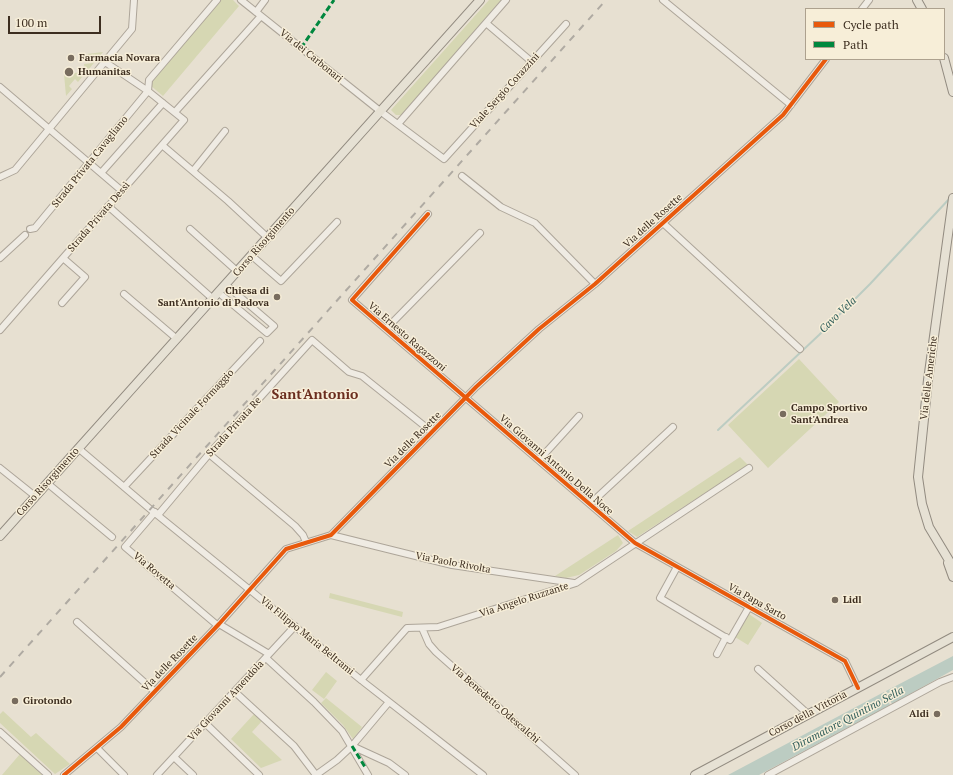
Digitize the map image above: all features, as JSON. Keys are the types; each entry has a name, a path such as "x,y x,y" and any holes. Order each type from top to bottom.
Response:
{"main road":[{"name":"Corso Risorgimento","path":"0,536 480,0"},
{"path":"945,60 953,92"},
{"name":"Via delle Americhe","path":"953,198 928,380 918,477 922,504 929,527 953,567"},
{"name":"Via delle Americhe","path":"944,553 953,577"},
{"name":"Corso della Vittoria","path":"695,775 710,772 808,714 953,637"},
{"path":"944,643 953,644"}],"street":[{"path":"0,177 15,170 132,29 134,0"},
{"name":"Strada Privata Cavagliano","path":"30,229 35,228 90,163 148,91 149,80 217,0"},
{"name":"Via dei Carbonari","path":"242,0 380,111 444,159"},
{"path":"105,62 148,91 175,112 258,14 265,0"},
{"path":"398,124 506,0"},
{"path":"663,0 791,105"},
{"path":"486,23 532,62"},
{"name":"Viale Sergio Corazzini","path":"444,159 566,24"},
{"name":"Via delle Rosette","path":"64,775 121,727 250,590 286,549 331,535 466,398 539,329 595,284 735,156 783,115 825,60"},
{"path":"0,87 122,191"},
{"path":"101,173 163,103"},
{"name":"Strada Privata Dessì","path":"62,303 85,277 63,258 184,120 175,112"},
{"path":"193,171 224,131"},
{"path":"162,145 228,201 268,238"},
{"path":"462,176 501,207 534,223 595,284"},
{"path":"108,206 213,299"},
{"name":"Via Ernesto Ragazzoni","path":"428,214 352,300 466,398"},
{"path":"252,256 281,281 337,222"},
{"name":"Via delle Rosette","path":"663,223 800,349"},
{"path":"190,229 238,272"},
{"path":"386,330 480,233"},
{"path":"0,258 25,235"},
{"path":"0,330 63,258"},
{"path":"219,293 267,333 274,326 226,285"},
{"path":"124,294 177,339"},
{"name":"Strada Privata Re","path":"156,514 312,340 349,372 362,376 432,432"},
{"name":"Strada Vicinale Formaggio","path":"124,487 260,341"},
{"name":"Via Giovanni Antonio Della Noce","path":"466,398 635,543"},
{"path":"539,460 579,416"},
{"path":"590,504 673,427"},
{"name":"Via Filippo Maria Beltrami","path":"78,448 156,514 250,590 389,702 483,775"},
{"path":"209,454 295,526 303,535 306,542"},
{"path":"0,468 35,496"},
{"name":"Via Angelo Ruzzante","path":"362,680 407,628 438,627 576,583 749,468"},
{"path":"47,483 112,537"},
{"name":"Via Rovetta","path":"156,514 125,547 218,624"},
{"name":"Via Paolo Rivolta","path":"331,535 452,565 576,583"},
{"name":"Via Papa Sarto","path":"635,543 845,661 858,688"},
{"path":"677,567 660,598 730,640 749,607"},
{"path":"77,622 154,691"},
{"path":"218,624 268,656 314,702 342,731 365,767 368,775"},
{"name":"Via Giovanni Amendola","path":"157,775 295,626"},
{"name":"Via Benedetto Odescalchi","path":"422,628 429,644 436,652 575,775"},
{"path":"716,654 726,637"},
{"path":"758,669 808,714"},
{"path":"768,775 940,682 953,677"},
{"path":"235,692 294,746 316,775 337,760 352,746 389,702"},
{"path":"205,723 259,775"},
{"path":"0,732 48,775"},
{"path":"352,746 389,763 405,775"},
{"path":"96,748 124,775"},
{"path":"174,757 193,775"}],"green space":[{"path":"219,0 233,0 239,6 163,96 150,85 151,80"},
{"path":"489,0 504,0 402,115 396,115 391,110"},
{"path":"103,52 88,70 85,70 84,64 93,63 92,56 88,56 87,54"},
{"path":"86,72 78,82 75,79 69,86 72,89 66,96 64,74 70,78 74,73"},
{"name":"Campo Sportivo Sant'Andrea","path":"799,359 839,402 768,468 728,425"},
{"path":"740,457 748,465 637,537 628,531"},
{"path":"618,535 623,543 616,551 579,575 566,578 555,576"},
{"path":"330,593 403,612 402,617 329,598"},
{"path":"749,614 762,623 748,645 735,637"},
{"path":"326,672 337,681 324,699 312,690"},
{"path":"326,698 362,727 353,739 343,725 321,703"},
{"path":"3,711 31,737 36,733 70,764 55,774 0,723 0,714"},
{"path":"254,714 262,721 252,732 282,760 261,768 231,739"},
{"path":"20,754 30,764 42,775 2,775"}],"water":[{"path":"953,656 953,670 892,704 886,691"},
{"name":"Diramatore Quintino Sella","path":"884,692 890,705 759,775 728,775"}],"waterway":[{"name":"Cavo Vela","path":"718,430 819,335 870,284 950,198"}],"railway":[{"path":"0,677 606,0"}],"marked path":[{"path":"301,48 334,0"},
{"path":"352,746 365,767"}],"cycle path":[{"path":"64,775 121,727 219,624 286,549 331,535 476,387 539,329 595,284 783,115 825,60"},
{"path":"428,214 352,300 635,543 845,661 858,688"}],"place":[{"name":"Farmacia Novara","path":"71,58"},
{"name":"Humanitas","path":"69,72"},
{"name":"Chiesa di Sant'Antonio di Padova","path":"277,297"},
{"name":"Campo Sportivo Sant'Andrea","path":"783,414"},
{"name":"Lidl","path":"835,600"},
{"name":"Girotondo","path":"15,701"},
{"name":"Aldi","path":"937,714"}],"district":[{"name":"Sant'Antonio","path":"315,395"}]}
